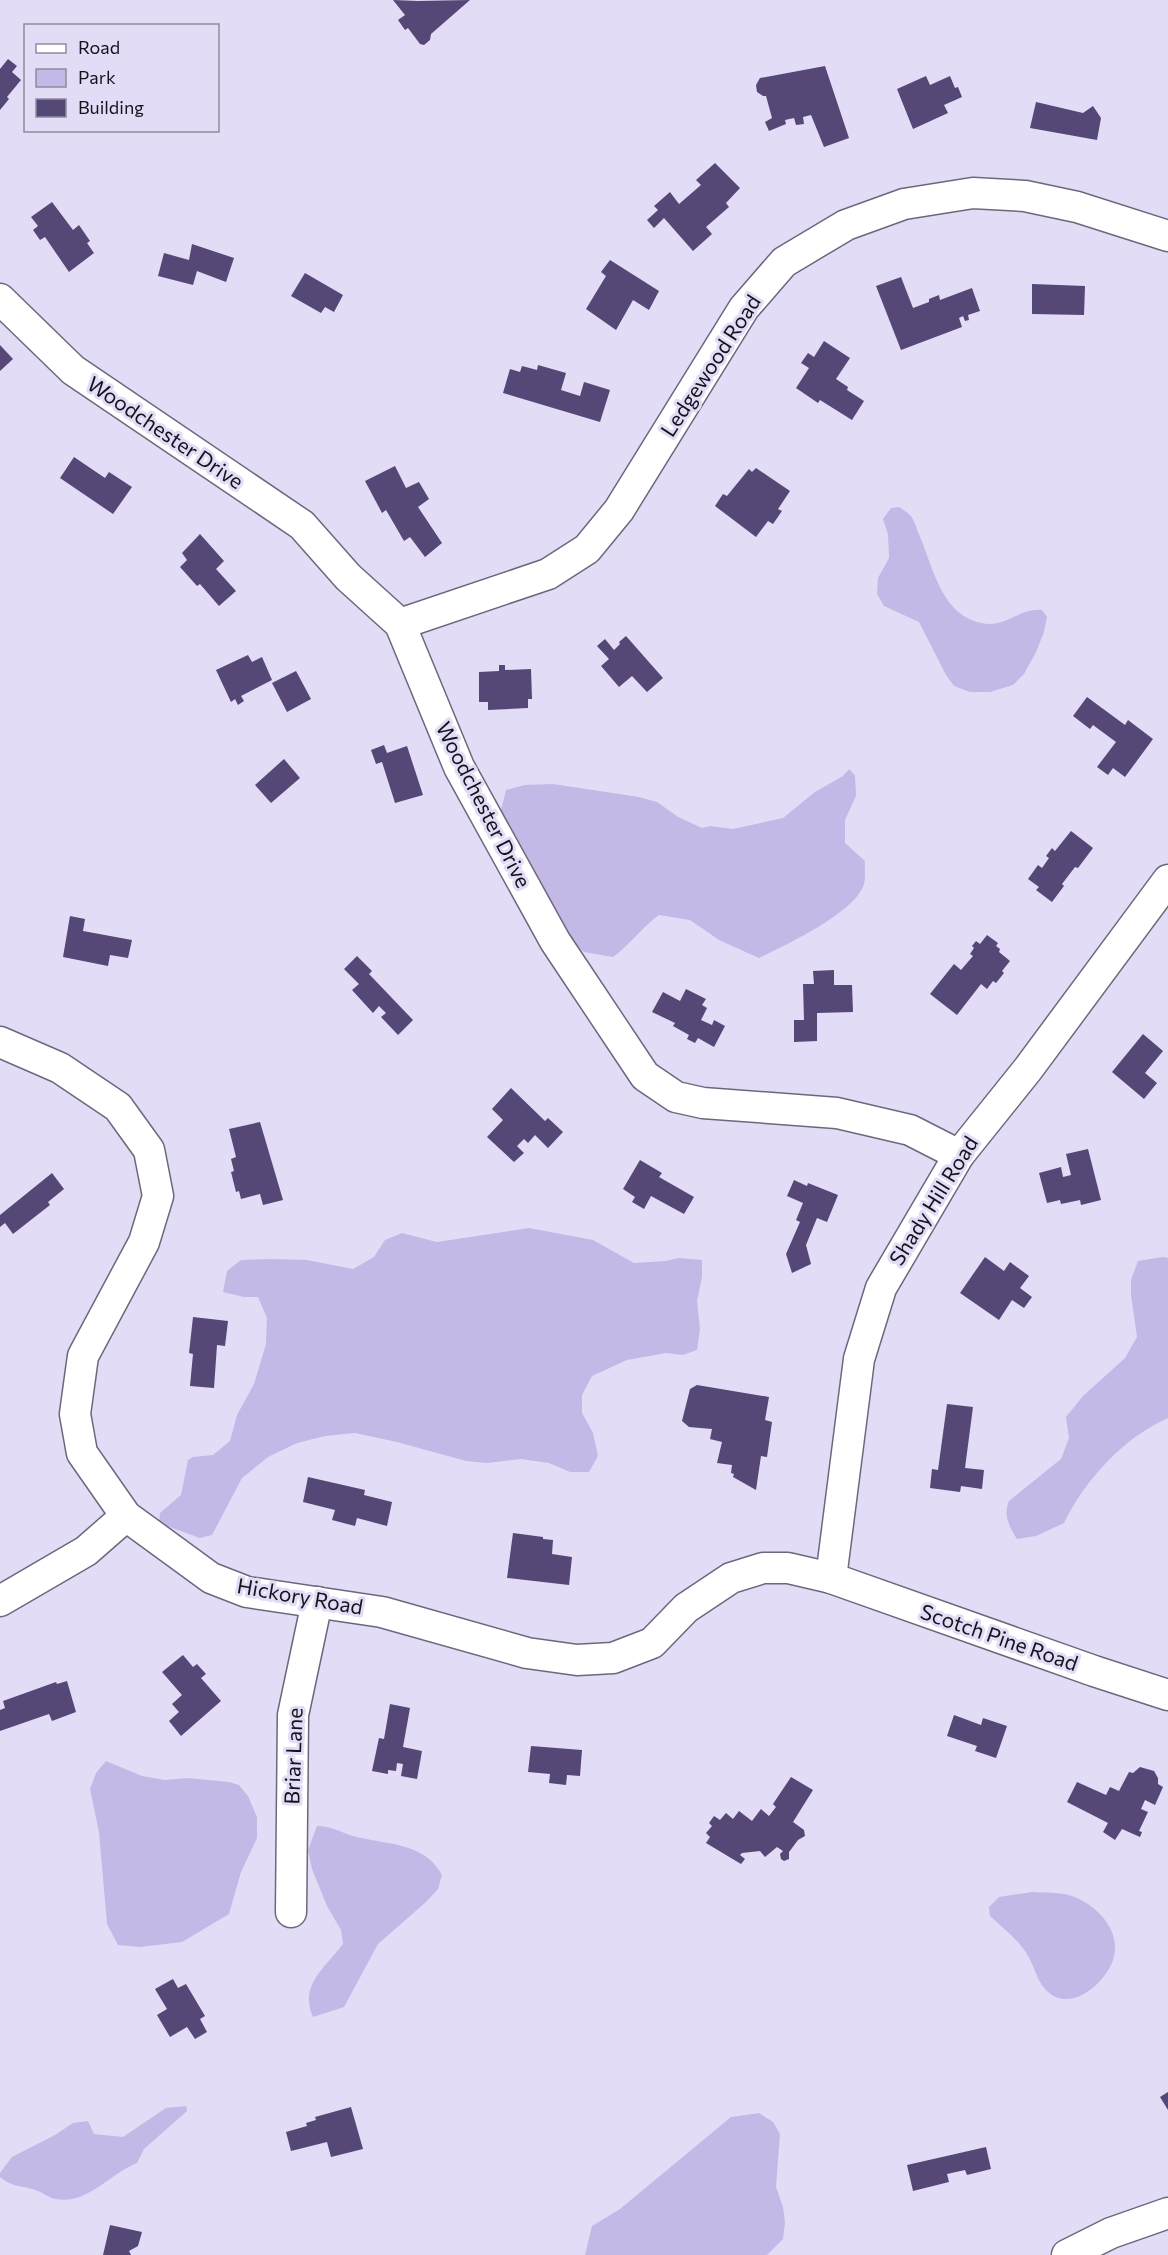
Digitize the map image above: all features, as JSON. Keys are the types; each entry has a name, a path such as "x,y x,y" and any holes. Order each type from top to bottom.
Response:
{"street":[{"name":"Ledgewood Road","path":"400,624 548,574 586,549 631,493 744,308 784,262 846,225 904,204 973,193 1025,196 1077,207 1168,236"},
{"name":"Woodchester Drive","path":"0,299 73,370 302,525 348,577 400,624 459,766 555,940 645,1076 676,1097 703,1103 837,1113 910,1130 959,1155"},
{"name":"Shady Hill Road","path":"831,1578 859,1359 881,1288 959,1155 1028,1069 1168,880"},
{"name":"Hickory Road","path":"0,1042 60,1068 118,1107 149,1150 158,1196 144,1242 83,1356 75,1414 82,1453 126,1516 211,1578 248,1592 382,1612 527,1653 577,1660 613,1658 652,1643 686,1608 731,1578 763,1568 788,1568 831,1578"},
{"path":"0,1601 86,1551 126,1516"},
{"name":"Scotch Pine Road","path":"831,1578 1102,1674 1168,1695"},
{"name":"Briar Lane","path":"291,1912 293,1715 317,1602"},
{"path":"1067,2255 1111,2233 1168,2213"}],"green space":[{"path":"899,507 913,519 940,587 956,610 967,618 990,624 1033,610 1042,610 1047,617 1036,652 1024,674 1013,685 990,692 970,692 954,686 919,622 884,606 877,594 878,578 889,558 888,534 883,519 891,508"},
{"path":"849,769 855,775 856,796 845,820 845,843 865,861 864,884 848,906 819,927 759,958 719,940 690,920 659,915 613,957 584,952 570,940 499,818 506,790 525,785 553,784 639,797 657,802 678,817 702,828 710,826 733,829 783,818 815,792 843,776"},
{"path":"529,1228 593,1240 634,1263 678,1258 702,1260 702,1277 697,1301 700,1329 697,1350 683,1355 666,1353 627,1360 592,1376 582,1395 582,1413 593,1433 598,1456 589,1472 570,1472 549,1463 521,1459 488,1463 466,1461 355,1433 325,1436 297,1443 268,1457 242,1478 212,1535 200,1538 159,1523 160,1513 181,1495 188,1460 193,1457 213,1455 230,1441 237,1415 254,1384 266,1344 267,1318 258,1297 244,1297 223,1292 227,1271 241,1260 270,1259 307,1260 353,1269 374,1257 385,1240 402,1233 437,1242"},
{"path":"1168,1258 1168,1418 1151,1426 1107,1462 1083,1491 1064,1523 1036,1536 1017,1539 1008,1520 1009,1501 1061,1459 1069,1438 1066,1417 1083,1396 1125,1358 1137,1337 1131,1280 1138,1261"},
{"path":"106,1761 142,1776 165,1780 188,1778 229,1782 239,1785 248,1796 257,1817 257,1838 241,1872 229,1914 182,1942 140,1947 118,1945 107,1924 99,1832 90,1789 96,1773"},
{"path":"317,1826 414,1850 434,1864 442,1875 438,1889 426,1902 378,1944 344,2007 313,2017 309,2006 311,1986 343,1944 341,1930 327,1906 312,1869 308,1850"},
{"path":"1032,1892 1065,1894 1079,1899 1097,1911 1110,1928 1114,1938 1113,1960 1105,1975 1083,1995 1065,1999 1050,1994 1021,1945 990,1916 989,1907 999,1897"},
{"path":"186,2106 187,2111 144,2149 137,2163 78,2197 67,2200 53,2198 35,2190 14,2185 0,2177 0,2173 12,2157 73,2123 88,2121 94,2134 123,2137 166,2108"},
{"path":"759,2113 773,2122 780,2134 776,2187 783,2207 785,2223 783,2239 767,2255 585,2255 592,2226 620,2209 731,2117"}],"building":[{"path":"393,0 470,0 431,34 430,40 424,45 420,44 408,28 405,30 398,20 405,15"},
{"path":"8,59 17,66 12,72 21,80 0,110 0,69"},
{"path":"825,66 849,138 824,147 811,115 803,117 804,124 796,125 794,118 785,120 786,124 769,131 765,122 772,118 766,96 757,92 756,85 760,78"},
{"path":"926,76 930,85 950,76 962,97 944,105 948,113 913,129 897,89"},
{"path":"1036,102 1083,113 1093,106 1101,118 1097,140 1030,128"},
{"path":"715,163 740,188 726,203 729,207 706,227 712,234 693,251 664,218 654,228 647,220 658,210 654,206 670,192 679,204 701,185 696,180"},
{"path":"52,202 73,230 79,225 90,241 87,243 94,253 69,272 45,237 40,240 33,230 38,226 31,217"},
{"path":"192,244 234,258 226,282 197,271 193,285 158,276 164,253 189,260"},
{"path":"610,260 659,291 649,310 633,300 616,330 586,309 606,276 601,272"},
{"path":"305,273 343,295 334,312 325,307 321,313 291,296"},
{"path":"901,277 913,308 939,295 940,300 972,288 980,311 968,315 969,320 965,321 963,316 959,318 962,327 901,350 876,286"},
{"path":"1032,284 1085,286 1084,315 1032,314"},
{"path":"824,341 850,358 836,379 848,387 847,390 864,401 852,420 820,400 818,403 796,388 809,368 801,363 808,353 814,357"},
{"path":"0,345 13,359 0,371"},
{"path":"538,365 566,373 561,390 580,396 584,382 610,390 600,422 503,393 510,369 520,372 522,366 537,370"},
{"path":"74,457 105,478 109,472 132,487 113,514 60,478"},
{"path":"395,466 406,488 419,482 429,499 418,507 442,543 425,557 410,537 404,541 386,510 382,513 365,481"},
{"path":"756,468 790,491 778,509 782,511 773,524 768,521 756,537 715,506 723,494 727,496 749,469 752,472"},
{"path":"200,534 224,561 216,569 236,591 219,606 200,584 197,586 180,567 187,560 182,553"},
{"path":"626,636 663,678 647,692 632,676 619,687 601,666 609,659 597,646 605,639 614,650"},
{"path":"248,655 252,662 262,657 272,680 241,696 244,701 238,705 235,699 231,702 216,670"},
{"path":"499,665 505,665 505,670 531,669 532,699 528,699 528,708 488,710 488,702 479,702 479,672 499,671"},
{"path":"296,671 311,699 287,712 272,683"},
{"path":"1087,697 1125,725 1128,720 1153,739 1125,777 1113,768 1108,775 1097,767 1116,742 1093,725 1090,729 1073,716"},
{"path":"384,745 387,753 407,746 423,795 395,803 382,762 376,764 371,750"},
{"path":"284,759 300,778 271,803 255,785"},
{"path":"1071,831 1093,848 1062,884 1064,886 1052,902 1036,890 1039,887 1028,879 1038,865 1042,868 1052,848 1055,851"},
{"path":"70,916 85,919 83,931 132,940 128,958 110,955 108,966 63,957"},
{"path":"987,935 998,943 996,946 1000,949 999,952 1010,961 996,983 993,981 987,989 981,984 957,1015 930,994 954,964 961,970 973,956 970,954 974,948 972,946 976,941 980,944"},
{"path":"357,956 372,971 369,974 413,1020 398,1035 381,1017 386,1013 379,1006 373,1013 352,990 359,984 344,969"},
{"path":"834,970 834,985 852,985 853,1012 817,1013 817,1041 794,1042 794,1020 804,1020 803,984 814,984 813,971"},
{"path":"686,989 706,999 702,1005 707,1008 701,1020 712,1025 714,1020 725,1026 714,1047 698,1038 695,1043 687,1039 689,1035 673,1026 675,1023 652,1012 663,992 680,1001"},
{"path":"1143,1034 1163,1051 1145,1073 1157,1083 1144,1099 1112,1072"},
{"path":"511,1088 545,1121 548,1118 563,1132 548,1148 535,1135 528,1143 524,1139 517,1146 524,1153 514,1162 487,1137 503,1120 492,1109"},
{"path":"260,1122 283,1200 263,1205 260,1194 241,1199 239,1191 236,1192 231,1172 234,1171 231,1159 236,1157 229,1129"},
{"path":"1088,1149 1101,1200 1081,1205 1080,1200 1061,1204 1060,1200 1047,1203 1039,1173 1061,1167 1063,1177 1071,1175 1066,1154"},
{"path":"640,1160 662,1173 659,1177 694,1197 684,1214 651,1196 644,1209 632,1202 635,1197 623,1189"},
{"path":"52,1173 64,1189 48,1202 50,1205 13,1234 5,1223 0,1227 0,1215"},
{"path":"794,1180 838,1195 827,1222 817,1218 806,1245 811,1264 792,1273 786,1254 800,1222 796,1220 803,1203 787,1196"},
{"path":"985,1257 1004,1271 1010,1262 1029,1276 1020,1288 1032,1297 1024,1308 1012,1300 999,1320 960,1293"},
{"path":"193,1317 228,1321 225,1346 217,1345 214,1388 190,1386 193,1354 189,1353"},
{"path":"697,1385 769,1397 765,1420 772,1422 767,1457 761,1456 756,1490 733,1477 732,1465 717,1463 722,1442 710,1439 712,1429 689,1427 682,1421 690,1389"},
{"path":"947,1404 973,1407 965,1468 984,1470 982,1489 961,1486 960,1492 930,1488 932,1469 938,1470"},
{"path":"308,1477 365,1490 364,1495 392,1502 387,1526 357,1518 355,1526 332,1520 335,1510 303,1502"},
{"path":"513,1533 553,1540 552,1554 572,1557 569,1585 507,1578"},
{"path":"183,1655 193,1667 197,1664 206,1674 201,1678 221,1701 181,1736 169,1721 179,1712 172,1704 182,1695 162,1672"},
{"path":"67,1681 76,1712 52,1721 49,1714 0,1731 0,1710 5,1708 3,1701 56,1682 57,1684"},
{"path":"390,1704 410,1708 403,1747 422,1751 417,1779 401,1776 403,1764 397,1763 396,1771 388,1770 388,1774 372,1771 379,1738 384,1739"},
{"path":"954,1715 981,1725 983,1718 1007,1726 996,1758 975,1751 977,1746 947,1736"},
{"path":"531,1746 582,1750 580,1776 567,1775 566,1785 549,1783 550,1774 528,1772"},
{"path":"1140,1767 1154,1771 1158,1784 1163,1787 1155,1805 1145,1800 1141,1809 1148,1812 1139,1831 1142,1832 1140,1837 1122,1829 1115,1840 1103,1832 1108,1823 1067,1802 1077,1782 1106,1795 1110,1787 1119,1791 1129,1772 1133,1773"},
{"path":"791,1777 813,1790 793,1822 804,1830 805,1836 798,1840 789,1852 789,1859 784,1861 781,1859 780,1854 783,1851 777,1847 765,1857 760,1851 742,1853 740,1855 745,1859 741,1864 706,1843 710,1837 706,1833 712,1826 709,1823 714,1816 720,1820 726,1813 733,1819 739,1811 752,1821 761,1809 769,1816 776,1807 773,1804"},
{"path":"173,1979 178,1988 186,1984 205,2016 200,2019 207,2032 195,2039 187,2027 170,2037 157,2015 167,2009 155,1989"},
{"path":"1168,2092 1168,2110 1160,2097"},
{"path":"351,2107 363,2149 331,2157 327,2142 291,2151 286,2132 307,2126 306,2123 316,2120 315,2117"},
{"path":"986,2147 991,2169 967,2175 965,2170 947,2174 949,2182 913,2191 907,2165"},
{"path":"110,2225 142,2232 138,2246 129,2251 131,2255 103,2255"}]}
